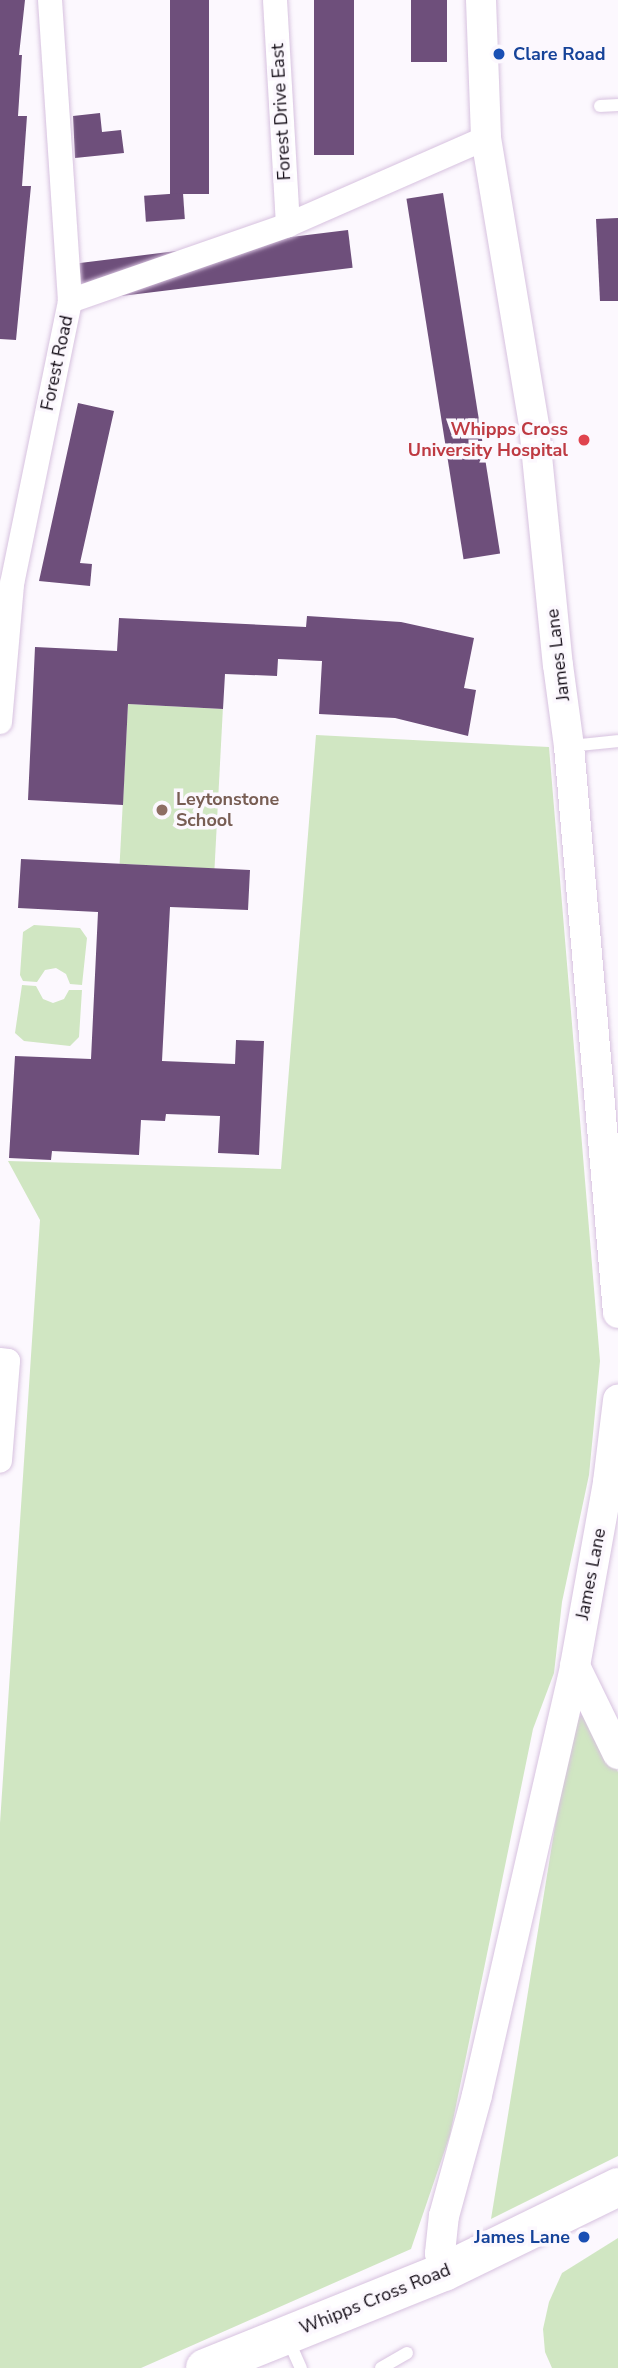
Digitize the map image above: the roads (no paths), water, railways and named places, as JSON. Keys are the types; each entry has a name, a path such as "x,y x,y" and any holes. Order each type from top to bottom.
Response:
{"main road":[{"name":"Whipps Cross Road","path":"205,2368 293,2351 444,2272 618,2187"}],"street":[{"name":"Forest Road","path":"0,722 12,584 70,301 50,0"},
{"name":"Forest Drive East","path":"275,0 288,225"},
{"name":"James Lane","path":"481,0 486,138 534,426 558,665 569,746 614,1221 618,1313"},
{"path":"70,301 288,225 486,138"},
{"path":"0,1461 4,1361"},
{"name":"James Lane","path":"444,2272 440,2244 444,2216 477,2095 575,1666 608,1482 618,1400"},
{"path":"575,1666 617,1751"}],"lane":[{"path":"600,106 618,105"},
{"path":"569,746 618,741"},
{"path":"381,2368 407,2353"}],"place":[{"name":"Clare Road","path":"499,54"},
{"name":"Whipps Cross University Hospital","path":"584,440"},
{"name":"Leytonstone School","path":"162,810"},
{"name":"James Lane","path":"584,2237"}]}
